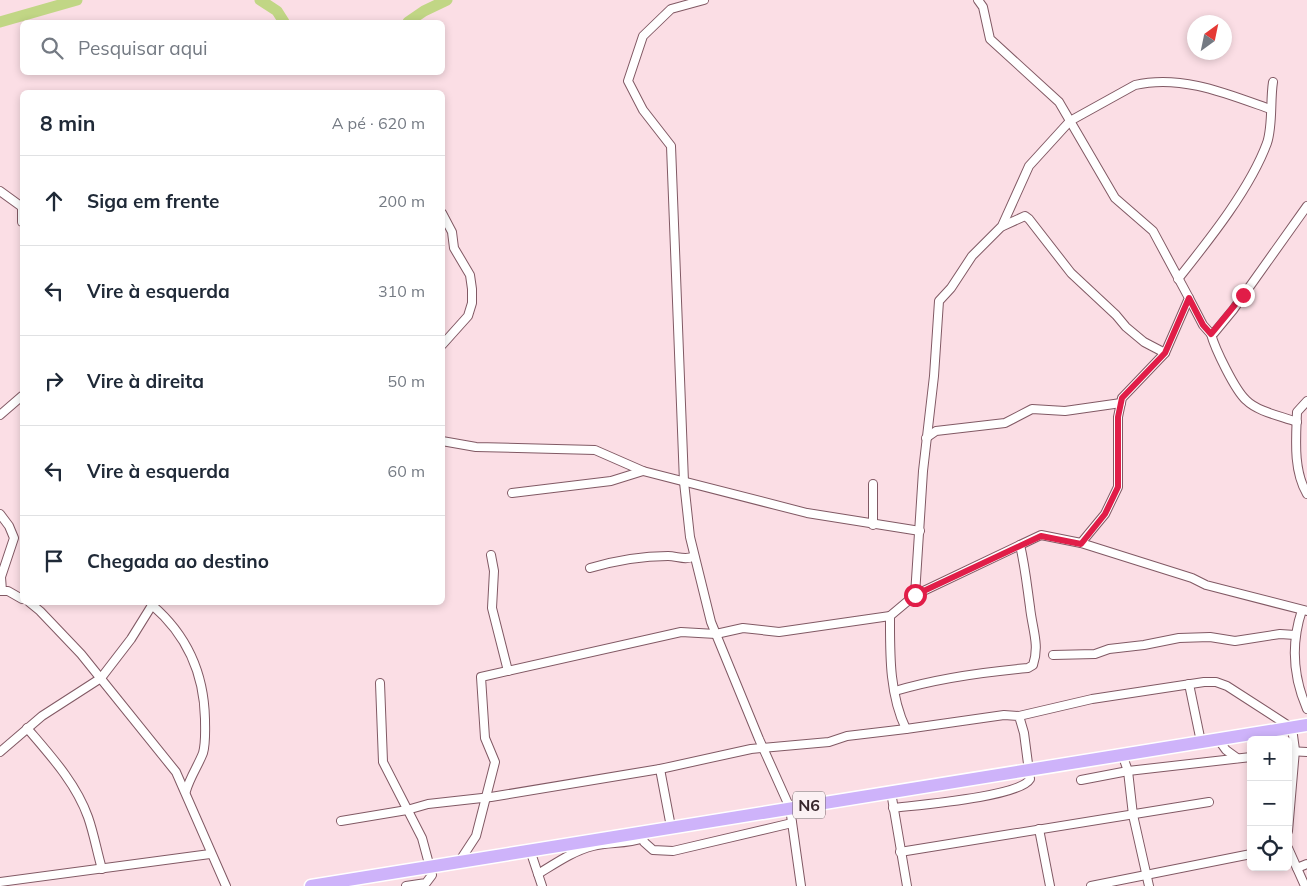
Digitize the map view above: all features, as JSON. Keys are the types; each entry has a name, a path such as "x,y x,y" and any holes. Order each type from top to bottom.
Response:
{"highway":[{"name":"N6","path":"311,886 530,850 643,835 671,827 1307,725"}],"street":[{"path":"704,0 671,9 643,36 628,81 643,110 671,146 684,482 694,556 716,634 763,749 790,808 801,886"},
{"path":"978,0 983,7 990,39 1059,102 1115,198 1153,231 1203,325 1211,334 1215,348 1244,399 1255,406 1297,422"},
{"path":"915,595 926,438 934,376 939,301 951,288 972,256 1002,226 1029,166 1070,121 1135,85 1147,82 1175,81 1189,84 1238,97 1270,109"},
{"path":"1178,279 1214,232 1246,184 1266,144 1272,82"},
{"path":"0,192 20,206"},
{"path":"1014,202 1044,235 1054,252 1071,273 1126,327 1144,342 1165,353"},
{"path":"1211,334 1233,310 1307,206"},
{"path":"1002,226 1025,216"},
{"path":"445,219 452,232 454,248 470,275 472,303 468,316 445,342"},
{"path":"1081,544 1105,514 1118,487 1118,417 1122,398 1165,353 1189,298"},
{"path":"0,415 20,398"},
{"path":"1307,401 1297,412 1299,480 1307,494"},
{"path":"926,438 936,431 1005,423 1032,409 1065,411 1121,403"},
{"path":"445,442 476,447 595,450 643,471 807,513 920,531"},
{"path":"512,493 602,482 643,471"},
{"path":"873,484 873,525"},
{"path":"0,514 9,526 14,538 1,577 1,590 20,598"},
{"path":"459,862 476,836 495,762 485,738 481,677 681,632 716,634 744,628 784,632 890,616 915,595 1041,536 1081,544 1192,578 1206,585 1305,610 1295,635 1295,667 1307,709"},
{"path":"895,691 926,682 1028,668 1033,665 1037,638 1031,614 1029,586 1020,545"},
{"path":"491,555 494,571 492,608 508,671"},
{"path":"590,568 650,557 667,556 686,559 694,556"},
{"path":"32,605 62,633 101,678 176,772 186,791 210,854 226,886"},
{"path":"0,752 42,716 101,678 131,640 152,605"},
{"path":"154,605 166,616 191,651 205,707 206,735 203,753 186,791"},
{"path":"890,616 890,666 906,730"},
{"path":"1053,655 1095,654 1109,649 1144,646 1179,638 1210,637 1235,641 1280,634 1295,635"},
{"path":"341,821 407,810 428,804 486,797 660,768 751,749 829,742 847,736 906,730 1004,715 1019,716 1092,700 1189,684 1216,682 1228,686 1292,728 1292,736"},
{"path":"380,683 383,762 422,838 432,875 426,883 406,886"},
{"path":"1189,684 1201,742"},
{"path":"893,808 986,796 1027,785 1030,779 1024,733 1019,716"},
{"path":"28,728 55,762 79,798 88,816 102,869"},
{"path":"1218,739 1226,750 1237,758"},
{"path":"1292,750 1307,752"},
{"path":"1122,754 1128,772 1133,815 1149,886"},
{"path":"1081,780 1128,772 1247,758"},
{"path":"660,768 671,827"},
{"path":"1288,826 1290,781"},
{"path":"891,792 907,886"},
{"path":"900,852 1209,802"},
{"path":"538,874 572,852 594,846 631,842 643,835 644,842 653,850 673,851 792,823"},
{"path":"1039,829 1050,886"},
{"path":"530,850 542,886"},
{"path":"0,882 210,854"},
{"path":"1091,886 1247,855"},
{"path":"1292,857 1305,886"},
{"path":"1297,868 1307,864"}],"waterway":[{"path":"0,22 77,0"},
{"path":"260,0 277,11 283,20"},
{"path":"411,20 424,11 447,0"}],"route":[{"path":"915,595 1041,536 1081,544 1105,514 1118,487 1118,417 1122,398 1165,353 1189,298 1203,325 1211,334 1214,333 1233,310 1243,295"}]}
